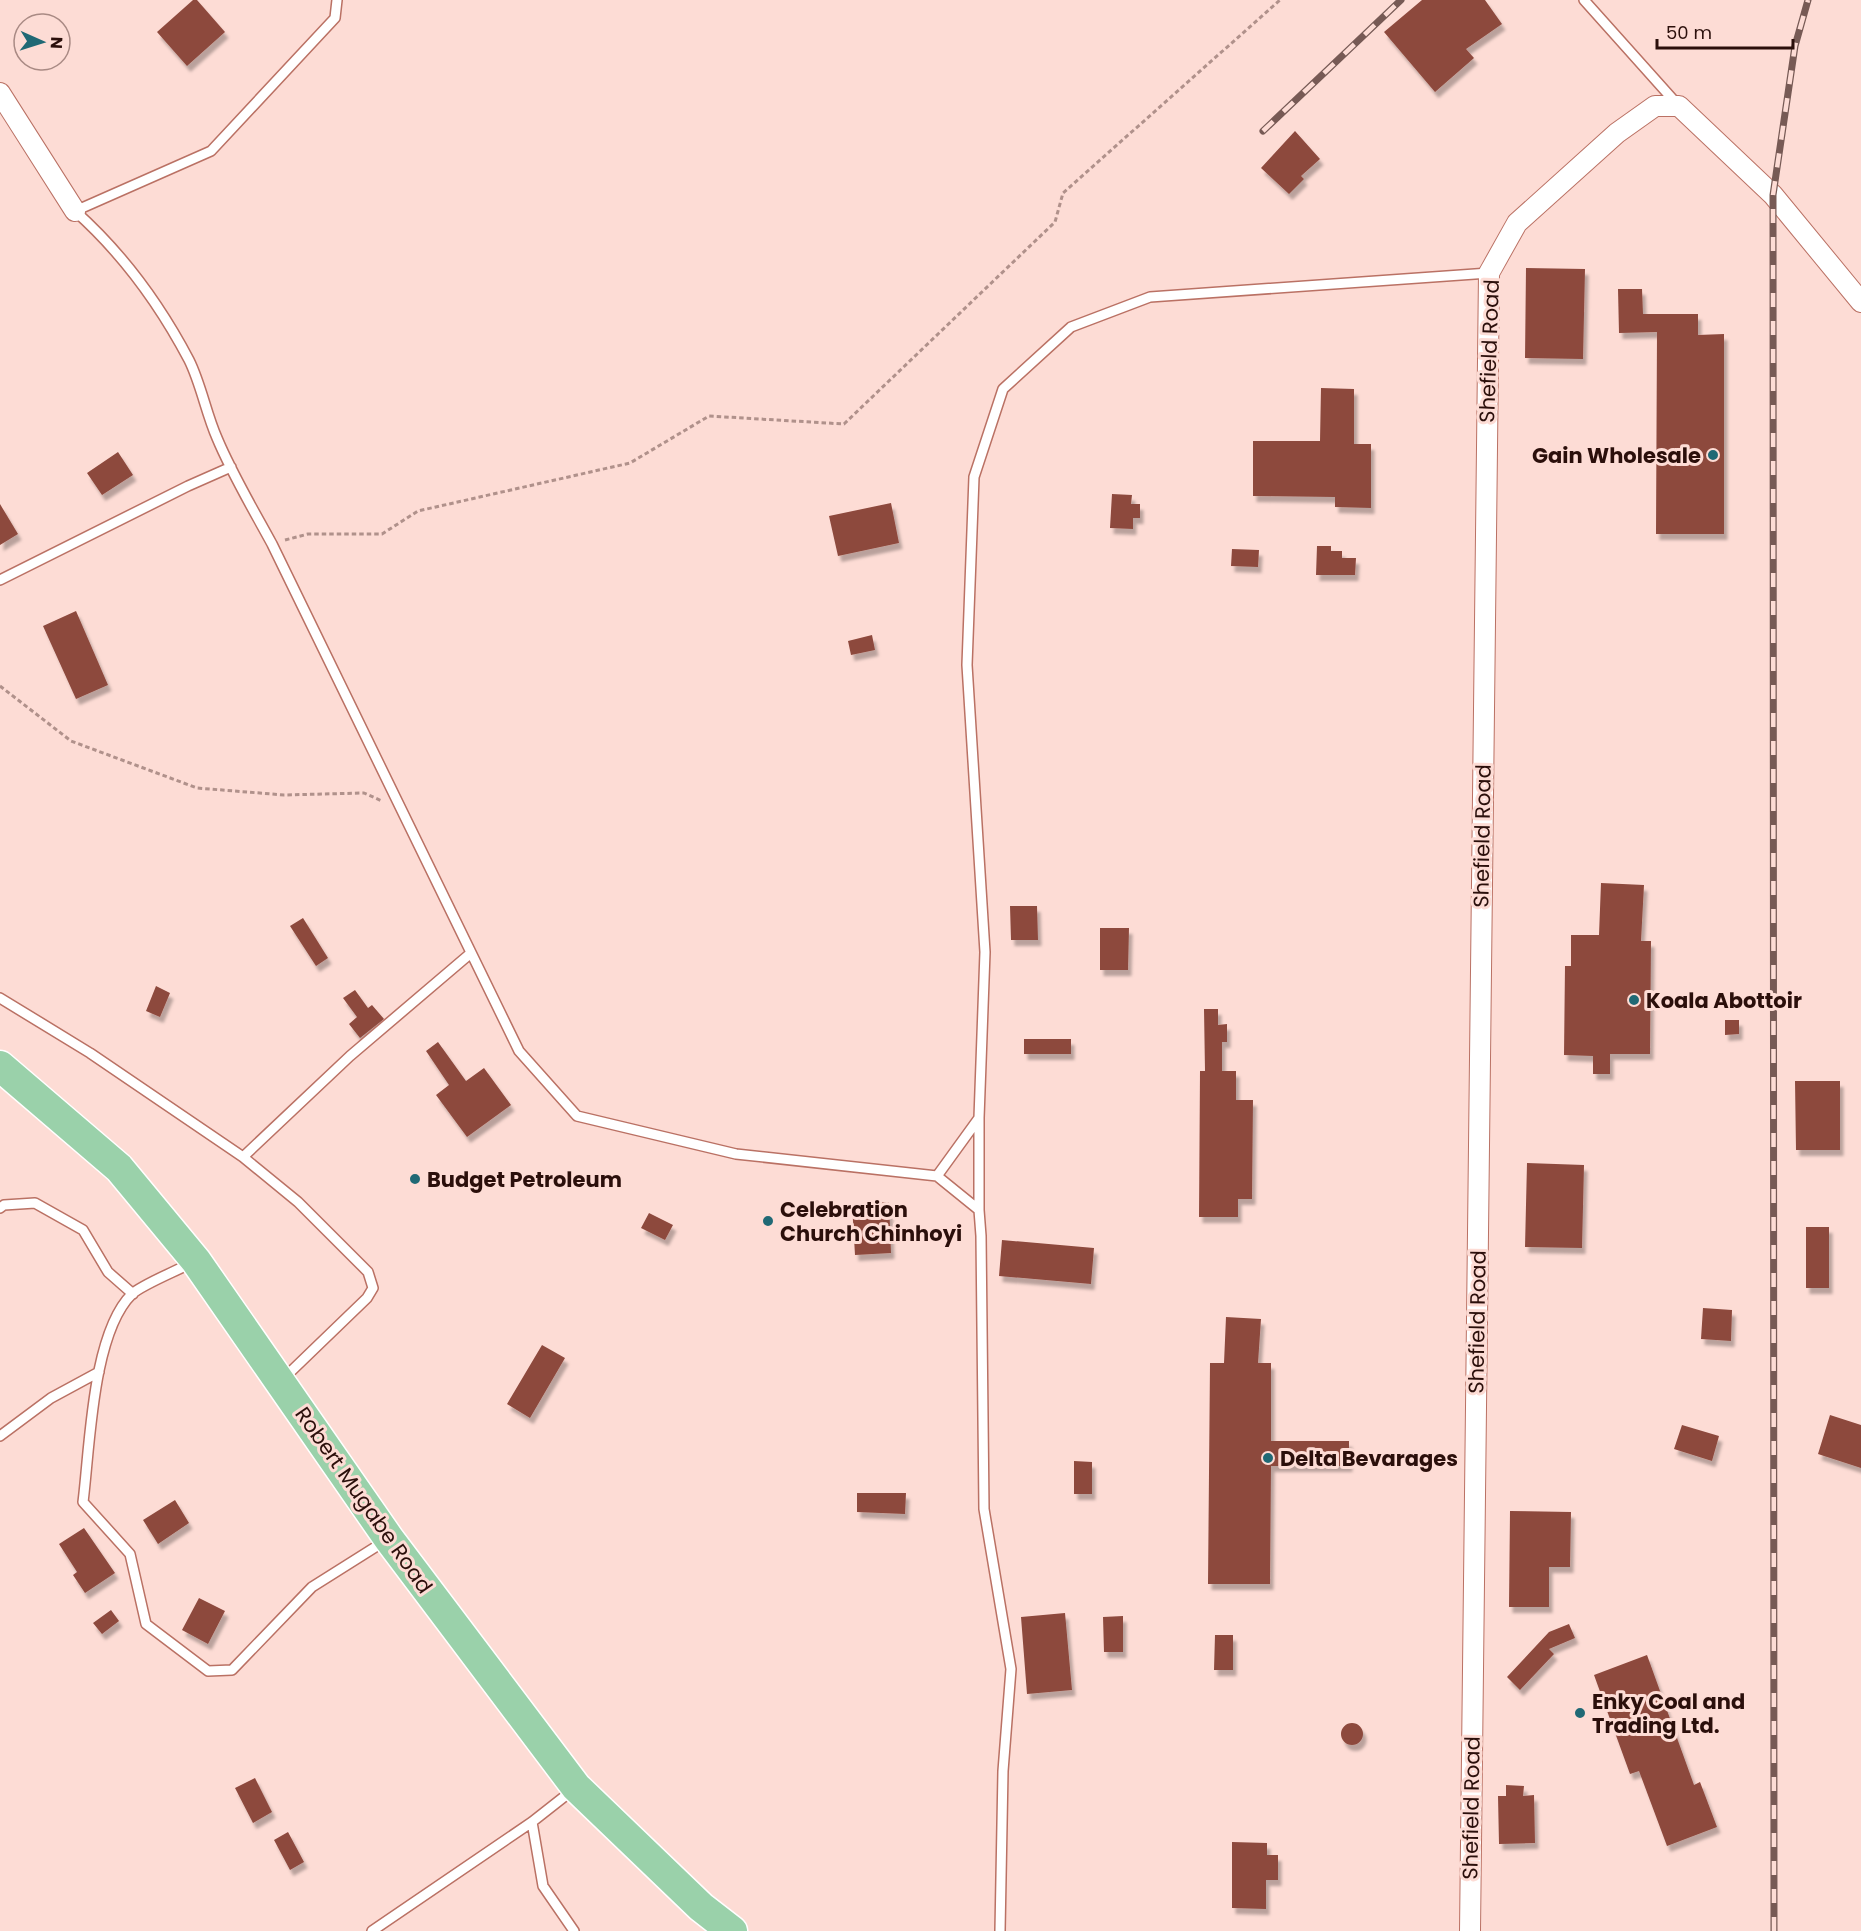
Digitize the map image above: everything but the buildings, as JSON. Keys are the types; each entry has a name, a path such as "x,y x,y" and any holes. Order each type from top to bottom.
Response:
{"main road":[{"name":"Robert Mugabe Road","path":"0,1066 118,1168 195,1261 389,1539 576,1787 701,1907 732,1931"}],"street":[{"path":"0,93 75,211"},
{"path":"1679,105 1773,195 1861,302"},
{"name":"Shefield Road","path":"1470,1931 1489,273 1517,223 1617,133 1654,106 1679,105"}],"lane":[{"path":"337,0 335,18 211,152 75,211 101,234 143,288 184,352 231,467 272,544 519,1051 577,1116 736,1154 937,1176 979,1210"},
{"path":"1584,0 1679,105"},
{"path":"1000,1931 1003,1771 1011,1669 984,1509 978,1118 985,952 967,665 974,477 1003,389 1071,327 1150,297 1489,273"},
{"path":"0,580 188,486 231,467"},
{"path":"243,1157 350,1056 471,953"},
{"path":"0,998 90,1053 243,1157 298,1202 368,1272 373,1288 367,1298 280,1381"},
{"path":"937,1176 978,1118"},
{"path":"0,1208 4,1205 35,1203 83,1230 108,1272 133,1294"},
{"path":"195,1261 133,1294 109,1330 99,1372 83,1502 130,1554 146,1624 208,1671 232,1670 312,1587 389,1539"},
{"path":"0,1436 51,1398 99,1372"},
{"path":"372,1931 532,1822 576,1787"},
{"path":"532,1822 543,1886 574,1931"}],"path":[{"path":"272,544 308,534 382,534 418,511 630,463 709,416 844,424 1055,222 1063,193 1280,0"},
{"path":"1,688 71,741 197,788 284,795 363,793 401,808"}],"railway":[{"path":"1263,131 1401,0"},
{"path":"1774,1931 1773,195 1795,46 1808,0"}],"place":[{"name":"Gain Wholesale","path":"1713,455"},
{"name":"Koala Abottoir","path":"1634,1000"},
{"name":"Budget Petroleum","path":"415,1179"},
{"name":"Celebration Church Chinhoyi","path":"768,1221"},
{"name":"Delta Bevarages","path":"1268,1458"},
{"name":"Enky Coal and Trading Ltd.","path":"1580,1713"}]}
